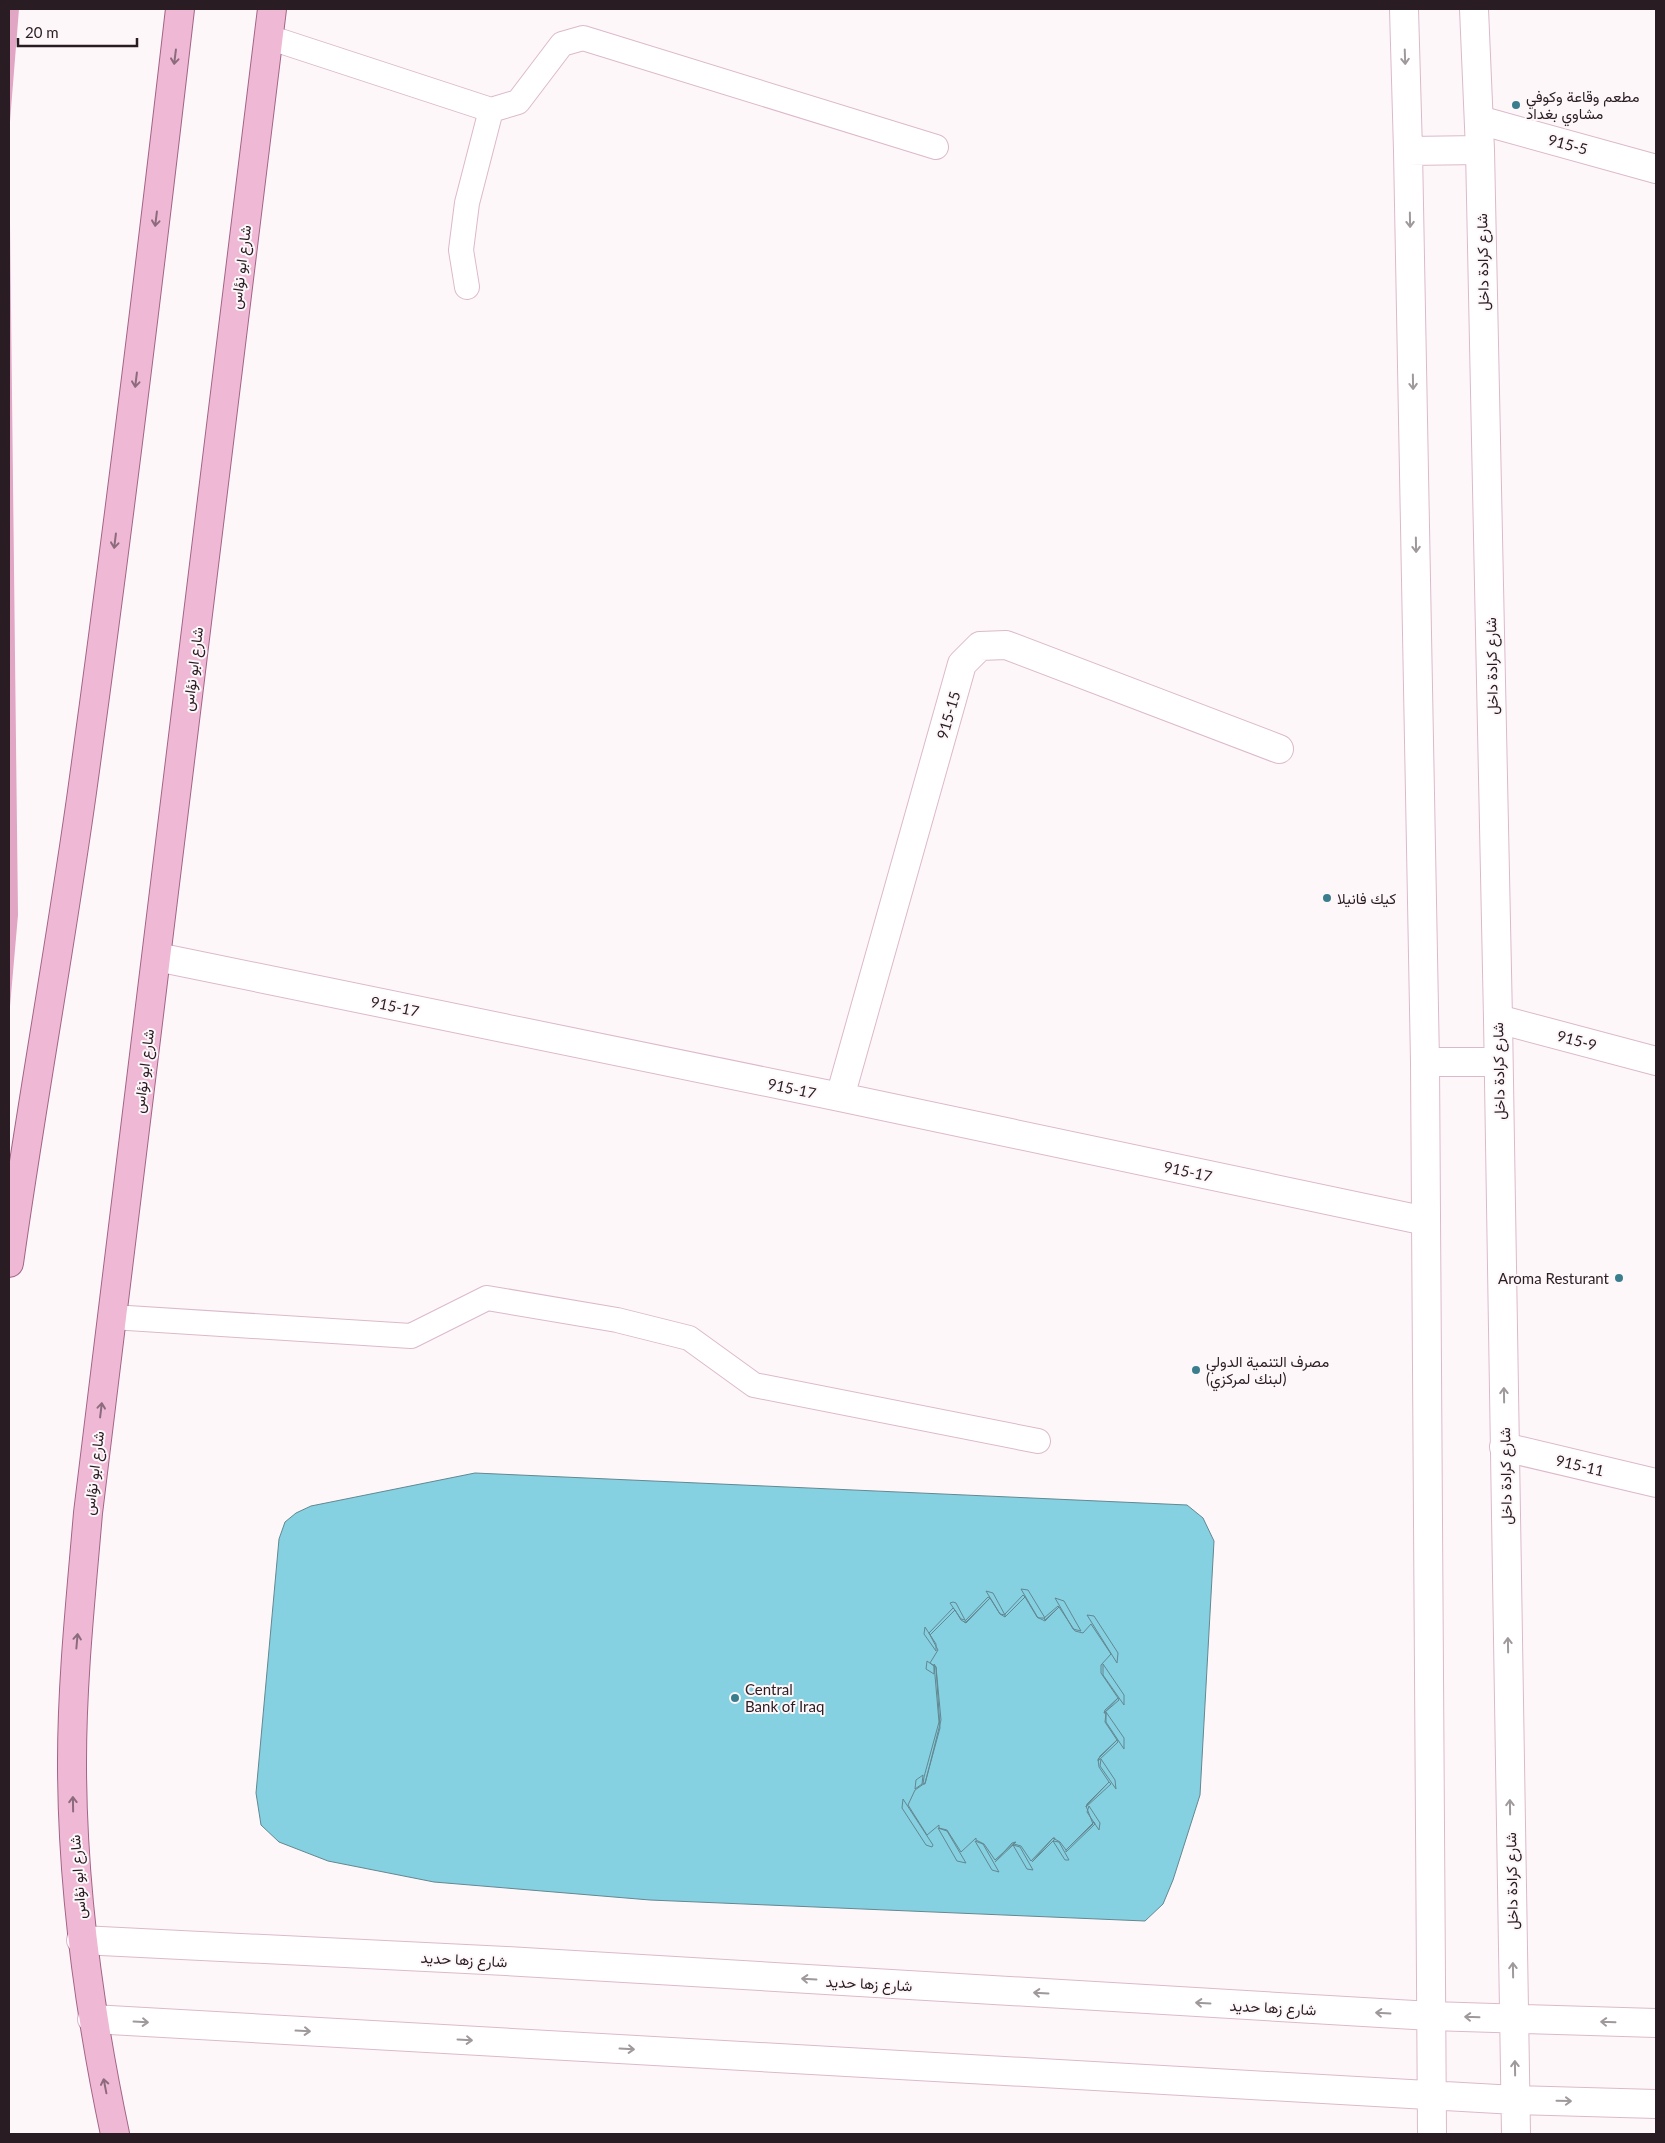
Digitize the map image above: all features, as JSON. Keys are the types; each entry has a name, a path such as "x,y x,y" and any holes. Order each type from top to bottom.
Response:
{"main road":[{"path":"9,1263 30,1114 82,795 144,316 180,9"},
{"name":"شارع ابو نؤاس","path":"115,2134 92,2019 81,1940 74,1849 72,1762 74,1676 88,1513 272,9"}],"street":[{"path":"1404,9 1425,1062 1432,2134"},
{"name":"شارع كرادة داخل","path":"1474,9 1480,150 1498,1020 1516,2134"},
{"name":"915-5","path":"1479,120 1656,169"},
{"path":"1408,151 1480,150"},
{"name":"915-15","path":"840,1098 962,664 980,646 1006,645 1279,749"},
{"name":"915-17","path":"157,957 840,1098 1426,1222"},
{"name":"915-9","path":"1498,1020 1656,1061"},
{"path":"1425,1062 1498,1062"},
{"name":"915-11","path":"1504,1448 1656,1483"},
{"name":"شارع زها حديد","path":"81,1940 516,1962 1431,2016 1656,2023"},
{"path":"92,2019 1515,2100 1656,2104"}],"lane":[{"path":"268,37 491,110 518,102 562,44 583,38 936,147"},
{"path":"467,287 461,250 467,203 491,110"},
{"path":"112,1317 411,1336 487,1298 617,1320 689,1338 754,1385 1038,1441"}],"shaded area":[{"path":"9,9 19,9 9,134"},
{"path":"9,134 18,915 9,1018"}],"building":[{"name":"Central Bank of Iraq","path":"475,1473 1187,1505 1203,1518 1214,1541 1200,1795 1173,1880 1163,1904 1145,1921 650,1900 434,1882 328,1861 279,1842 261,1825 256,1793 279,1539 285,1522 296,1513 311,1506"},
{"path":"1021,1589 1028,1590 1045,1618 1038,1618"},
{"path":"986,1591 993,1593 1005,1615 1000,1614"},
{"path":"1023,1595 1025,1597 1005,1617 1005,1614"},
{"path":"988,1597 990,1598 965,1623 965,1621"},
{"path":"1025,1597 1037,1617 1045,1621 1059,1607 1075,1631 1083,1633 1091,1624 1111,1654 1101,1665 1101,1673 1118,1698 1104,1713 1106,1713 1105,1722 1117,1740 1098,1759 1099,1767 1109,1782 1086,1806 1093,1824 1066,1850 1060,1842 1053,1838 1031,1861 1021,1846 1014,1844 1015,1842 995,1860 984,1844 976,1840 976,1838 961,1852 947,1830 939,1828 939,1825 927,1835 908,1805 915,1790 925,1783 940,1728 936,1667 930,1663 938,1650 930,1635 955,1610 961,1620 966,1623 990,1598 1000,1614 1005,1617"},
{"path":"1055,1598 1064,1601 1081,1631 1073,1629"},
{"path":"950,1603 956,1603 965,1620 961,1619"},
{"path":"1059,1607 1045,1620 1044,1618"},
{"path":"953,1608 955,1610 930,1635 929,1633"},
{"path":"1087,1615 1094,1616 1118,1653 1117,1663"},
{"path":"925,1627 936,1644 936,1651 924,1634"},
{"path":"927,1661 934,1666 934,1674 926,1669"},
{"path":"934,1664 936,1667 941,1720 925,1784 923,1784 939,1722"},
{"path":"1103,1664 1124,1695 1124,1705 1103,1675"},
{"path":"1118,1698 1119,1700 1104,1713 1105,1710"},
{"path":"1106,1712 1124,1738 1124,1749 1106,1722"},
{"path":"1117,1740 1118,1742 1098,1761 1100,1756"},
{"path":"1101,1759 1115,1780 1116,1789 1100,1766"},
{"path":"923,1775 922,1784 915,1789 916,1780"},
{"path":"1109,1782 1111,1784 1086,1807 1087,1804"},
{"path":"903,1799 933,1845 932,1847 926,1845 902,1808"},
{"path":"1089,1806 1100,1823 1099,1830 1087,1812"},
{"path":"1094,1822 1095,1824 1066,1852 1066,1850"},
{"path":"938,1828 947,1831 966,1863 957,1861"},
{"path":"1055,1838 1054,1840 1032,1862"},
{"path":"975,1841 983,1844 999,1872 992,1870"},
{"path":"1053,1841 1059,1842 1069,1860 1065,1860"},
{"path":"1016,1842 1013,1845 995,1862 1012,1843"},
{"path":"1013,1845 1020,1847 1033,1870 1027,1869"}],"place":[{"name":"مطعم وقاعة وكوفي مشاوي بغداد","path":"1516,105"},
{"name":"كيك فانيلا","path":"1327,898"},
{"name":"Aroma Resturant","path":"1619,1278"},
{"name":"مصرف التنمية الدولي (لبنك لمركزي)","path":"1196,1370"},
{"name":"Central Bank of Iraq","path":"735,1698"}]}
